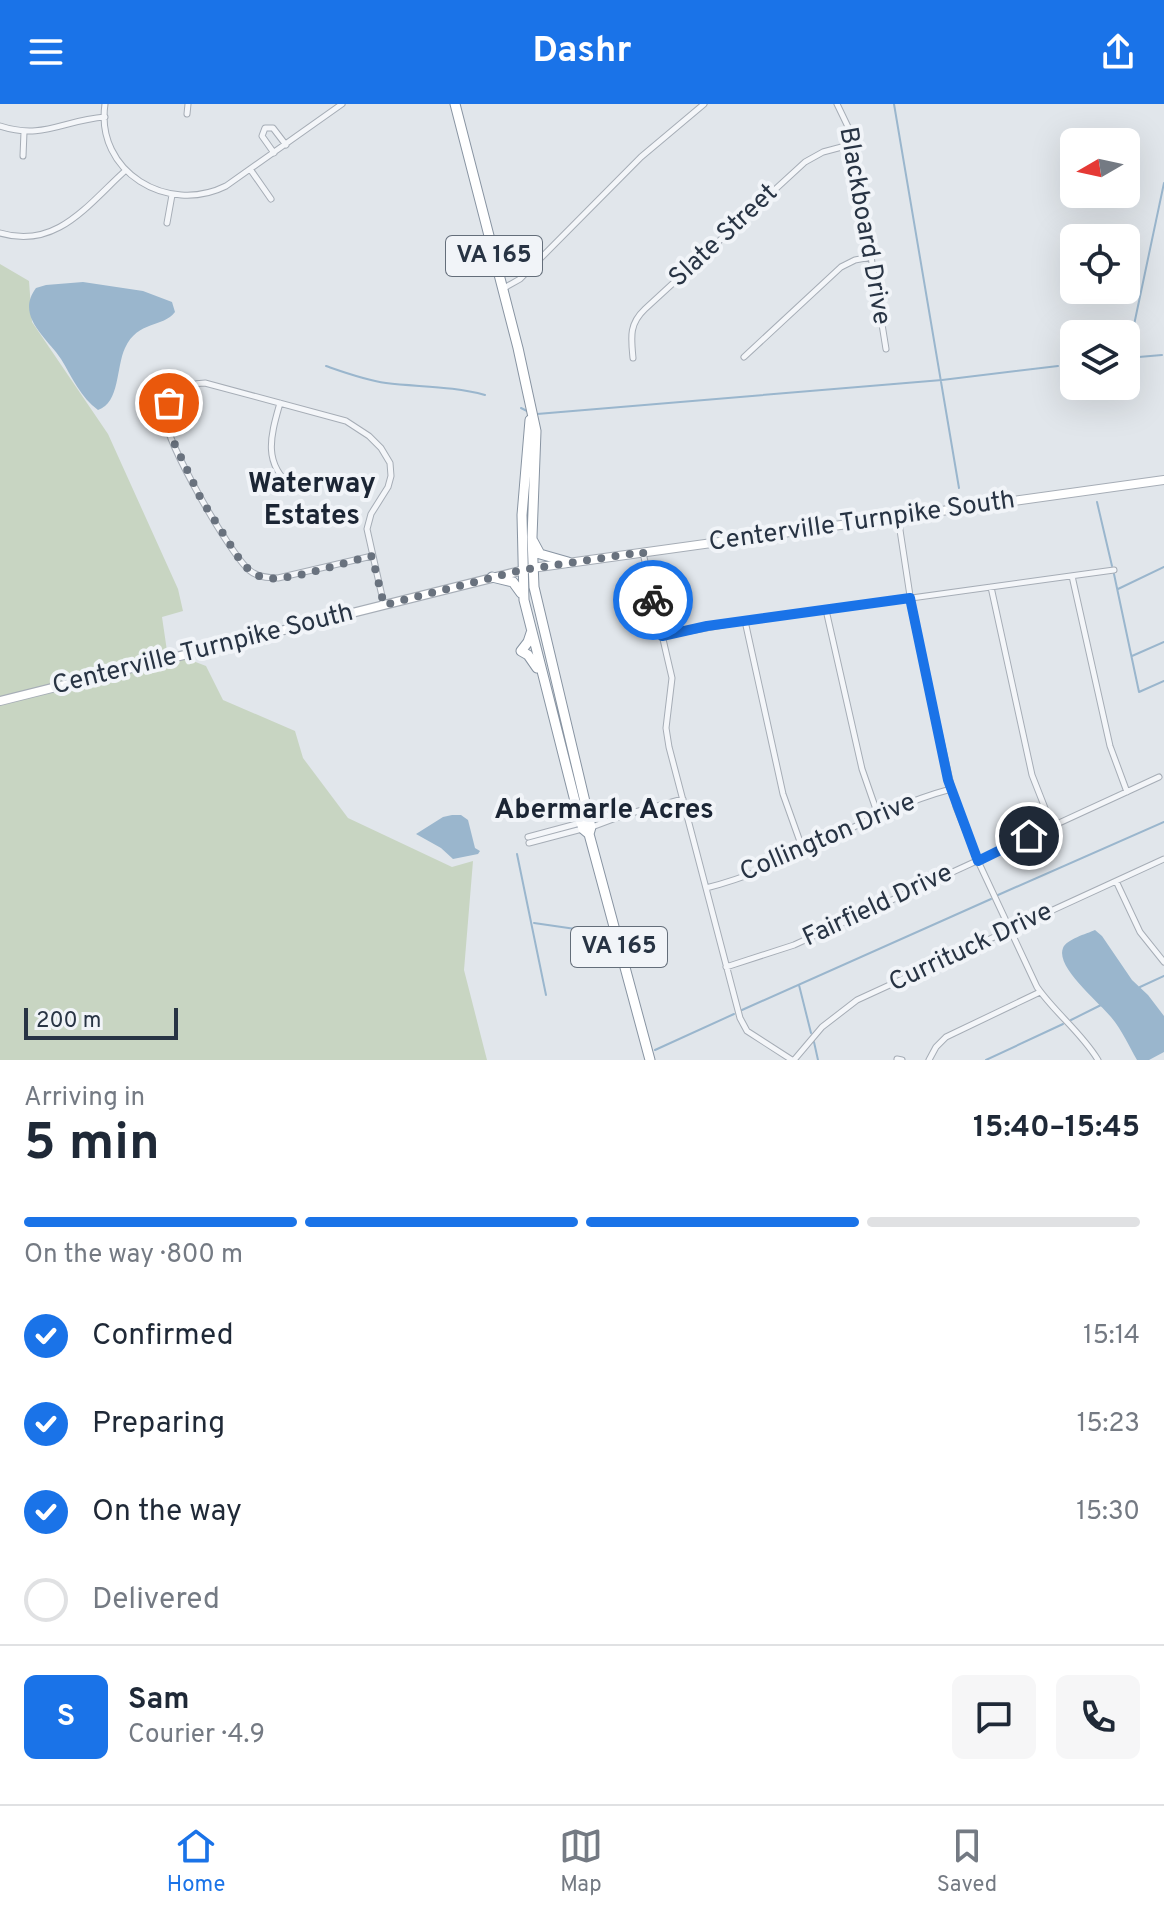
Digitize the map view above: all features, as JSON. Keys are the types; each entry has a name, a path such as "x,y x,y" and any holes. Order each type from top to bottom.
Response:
{"highway":[{"name":"VA 165","path":"455,104 536,431 532,537 524,600 531,633 521,651 528,655 543,677 650,1060"},
{"name":"VA 165","path":"531,408 523,501 527,569 555,677 586,827"},
{"path":"532,537 540,554 568,562"},
{"path":"492,577 515,583 524,600"},
{"path":"543,677 555,677"}],"main road":[{"name":"Centerville Turnpike South","path":"0,701 527,569 1164,480"}],"street":[{"path":"105,104 113,151 126,170 143,184 172,195 214,192 342,104"},
{"path":"187,114 188,104"},
{"path":"503,289 520,279 641,157 704,104"},
{"name":"Blackboard Drive","path":"837,104 849,127 853,144 886,349"},
{"path":"0,126 40,132 81,119 105,117"},
{"path":"274,153 262,136 265,128 273,128 286,145"},
{"path":"23,156 24,132"},
{"name":"Slate Street","path":"633,358 631,330 645,309 805,162 823,152 853,144"},
{"path":"250,169 271,199"},
{"path":"0,233 33,238 56,231 126,170"},
{"path":"167,223 172,195"},
{"path":"744,357 841,267 871,257"},
{"path":"372,556 286,577 263,577 244,565 208,512 168,430 166,414 172,399 185,387 205,383 346,421 369,436 385,454 391,476 367,523 384,605"},
{"path":"280,403 271,437 270,455 277,471 292,487"},
{"path":"898,517 910,598 951,789 978,861 1040,992 1098,1060"},
{"path":"643,552 672,678 667,740 740,1018 745,1028 793,1060"},
{"path":"662,636 745,621 1114,570"},
{"path":"1072,576 1110,746 1127,792"},
{"path":"991,587 1032,775 1052,826"},
{"path":"826,610 862,769 878,815"},
{"path":"745,621 783,794 803,850"},
{"name":"Fairfield Drive","path":"726,967 794,945 1159,777"},
{"name":"Collington Drive","path":"706,888 748,874 904,803 951,789"},
{"path":"528,840 683,799"},
{"name":"Currituck Drive","path":"793,1060 822,1027 847,1006 1164,859"},
{"path":"1116,881 1140,932 1162,957"},
{"path":"929,1060 936,1047 952,1032 1040,992"}],"green space":[{"path":"0,264 29,281 32,322 108,434 178,589 183,611 162,617 167,651 206,666 223,700 295,731 303,758 348,818 452,867 473,861 464,970 487,1060 0,1060"}],"water":[{"path":"83,282 143,291 172,302 175,312 130,339 122,356 114,392 105,406 98,410 82,393 35,326 29,308 36,288"},
{"path":"461,815 468,820 475,848 480,851 478,854 453,859 416,834 443,817"},
{"path":"1095,930 1132,980 1164,1016 1164,1052 1149,1060 1137,1060 1115,1022 1080,984 1062,956 1065,945"}],"waterway":[{"path":"894,104 959,488"},
{"path":"1135,320 1164,183"},
{"path":"1140,357 1162,355"},
{"path":"326,366 378,382 448,388 485,395"},
{"path":"537,414 942,380 1058,366"},
{"path":"521,408 527,411"},
{"path":"1097,502 1112,566"},
{"path":"1118,589 1164,567"},
{"path":"1114,574 1139,692 1164,681"},
{"path":"1132,656 1164,642"},
{"path":"998,895 1164,822"},
{"path":"517,854 546,995"},
{"path":"742,1010 991,899"},
{"path":"534,923 603,933"},
{"path":"1140,987 1164,976"},
{"path":"799,985 811,1033"},
{"path":"1071,1020 1101,1005"},
{"path":"655,1050 734,1014"},
{"path":"986,1060 1063,1024"},
{"path":"814,1042 818,1060"}],"way so far":[{"path":"169,403 166,414 168,430 201,499 240,560 260,576 278,578 372,556 384,605 522,570 643,552 653,600"}],"district":[{"name":"Waterway Estates","path":"312,501"},
{"name":"Abermarle Acres","path":"604,811"}],"route":[{"path":"653,600 662,636 707,626 910,598 948,780 978,861 1029,836"}]}
